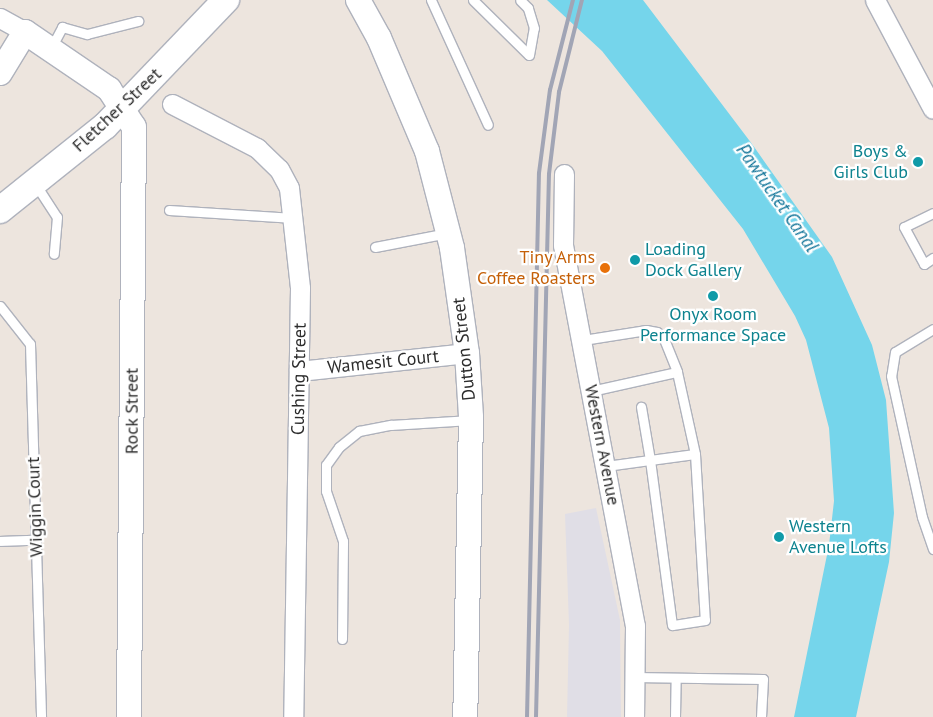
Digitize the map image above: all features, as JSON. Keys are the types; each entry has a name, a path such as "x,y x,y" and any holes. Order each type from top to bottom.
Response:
{"main road":[{"name":"Fletcher Street","path":"0,210 123,109 226,0"}],"street":[{"name":"Dutton Street","path":"358,0 378,38 427,151 448,233 467,353 471,420 466,717"},
{"path":"875,0 933,109"},
{"path":"0,18 25,32 0,73"},
{"name":"Rock Street","path":"25,32 109,89 134,126 129,717"},
{"name":"Cushing Street","path":"172,104 257,148 271,162 289,188 294,218 300,288 294,717"},
{"name":"Western Avenue","path":"564,174 563,245 583,340 635,626 634,717"},
{"name":"Wamesit Court","path":"299,371 467,353"}],"lane":[{"path":"431,0 488,125"},
{"path":"473,0 529,55 534,28 528,8 520,0"},
{"path":"51,48 62,27 87,34 138,21"},
{"path":"34,182 57,218 54,254"},
{"path":"169,210 294,218"},
{"path":"933,213 904,227 924,264 933,258"},
{"path":"375,247 448,233"},
{"name":"Wiggin Court","path":"0,306 30,344 41,717"},
{"path":"933,329 895,352 891,376 922,517 933,549"},
{"path":"583,340 646,330 656,332 664,339 677,372 695,454 705,620 672,625 641,407"},
{"path":"591,391 677,372"},
{"path":"342,639 342,540 326,491 326,465 339,448 359,431 391,425 471,420"},
{"path":"606,466 695,454"},
{"path":"0,541 36,540"},
{"path":"634,677 763,679 761,717"},
{"path":"675,717 676,678"}],"shaded area":[{"path":"596,508 620,620 621,717 567,717 569,625 565,514"}],"water":[{"name":"Pawtucket Canal","path":"547,0 643,0 752,144 832,257 872,345 886,400 894,513 889,562 856,717 794,717 829,545 834,501 829,428 806,340 795,316 743,229 602,51"}],"railway":[{"path":"527,717 539,173 550,90 573,0"},
{"path":"536,717 549,174 559,92 582,0"}],"place":[{"name":"Boys & Girls Club","path":"918,162"},
{"name":"Loading Dock Gallery","path":"635,260"},
{"name":"Tiny Arms Coffee Roasters","path":"605,268"},
{"name":"Onyx Room Performance Space","path":"713,296"},
{"name":"Western Avenue Lofts","path":"779,537"}]}
